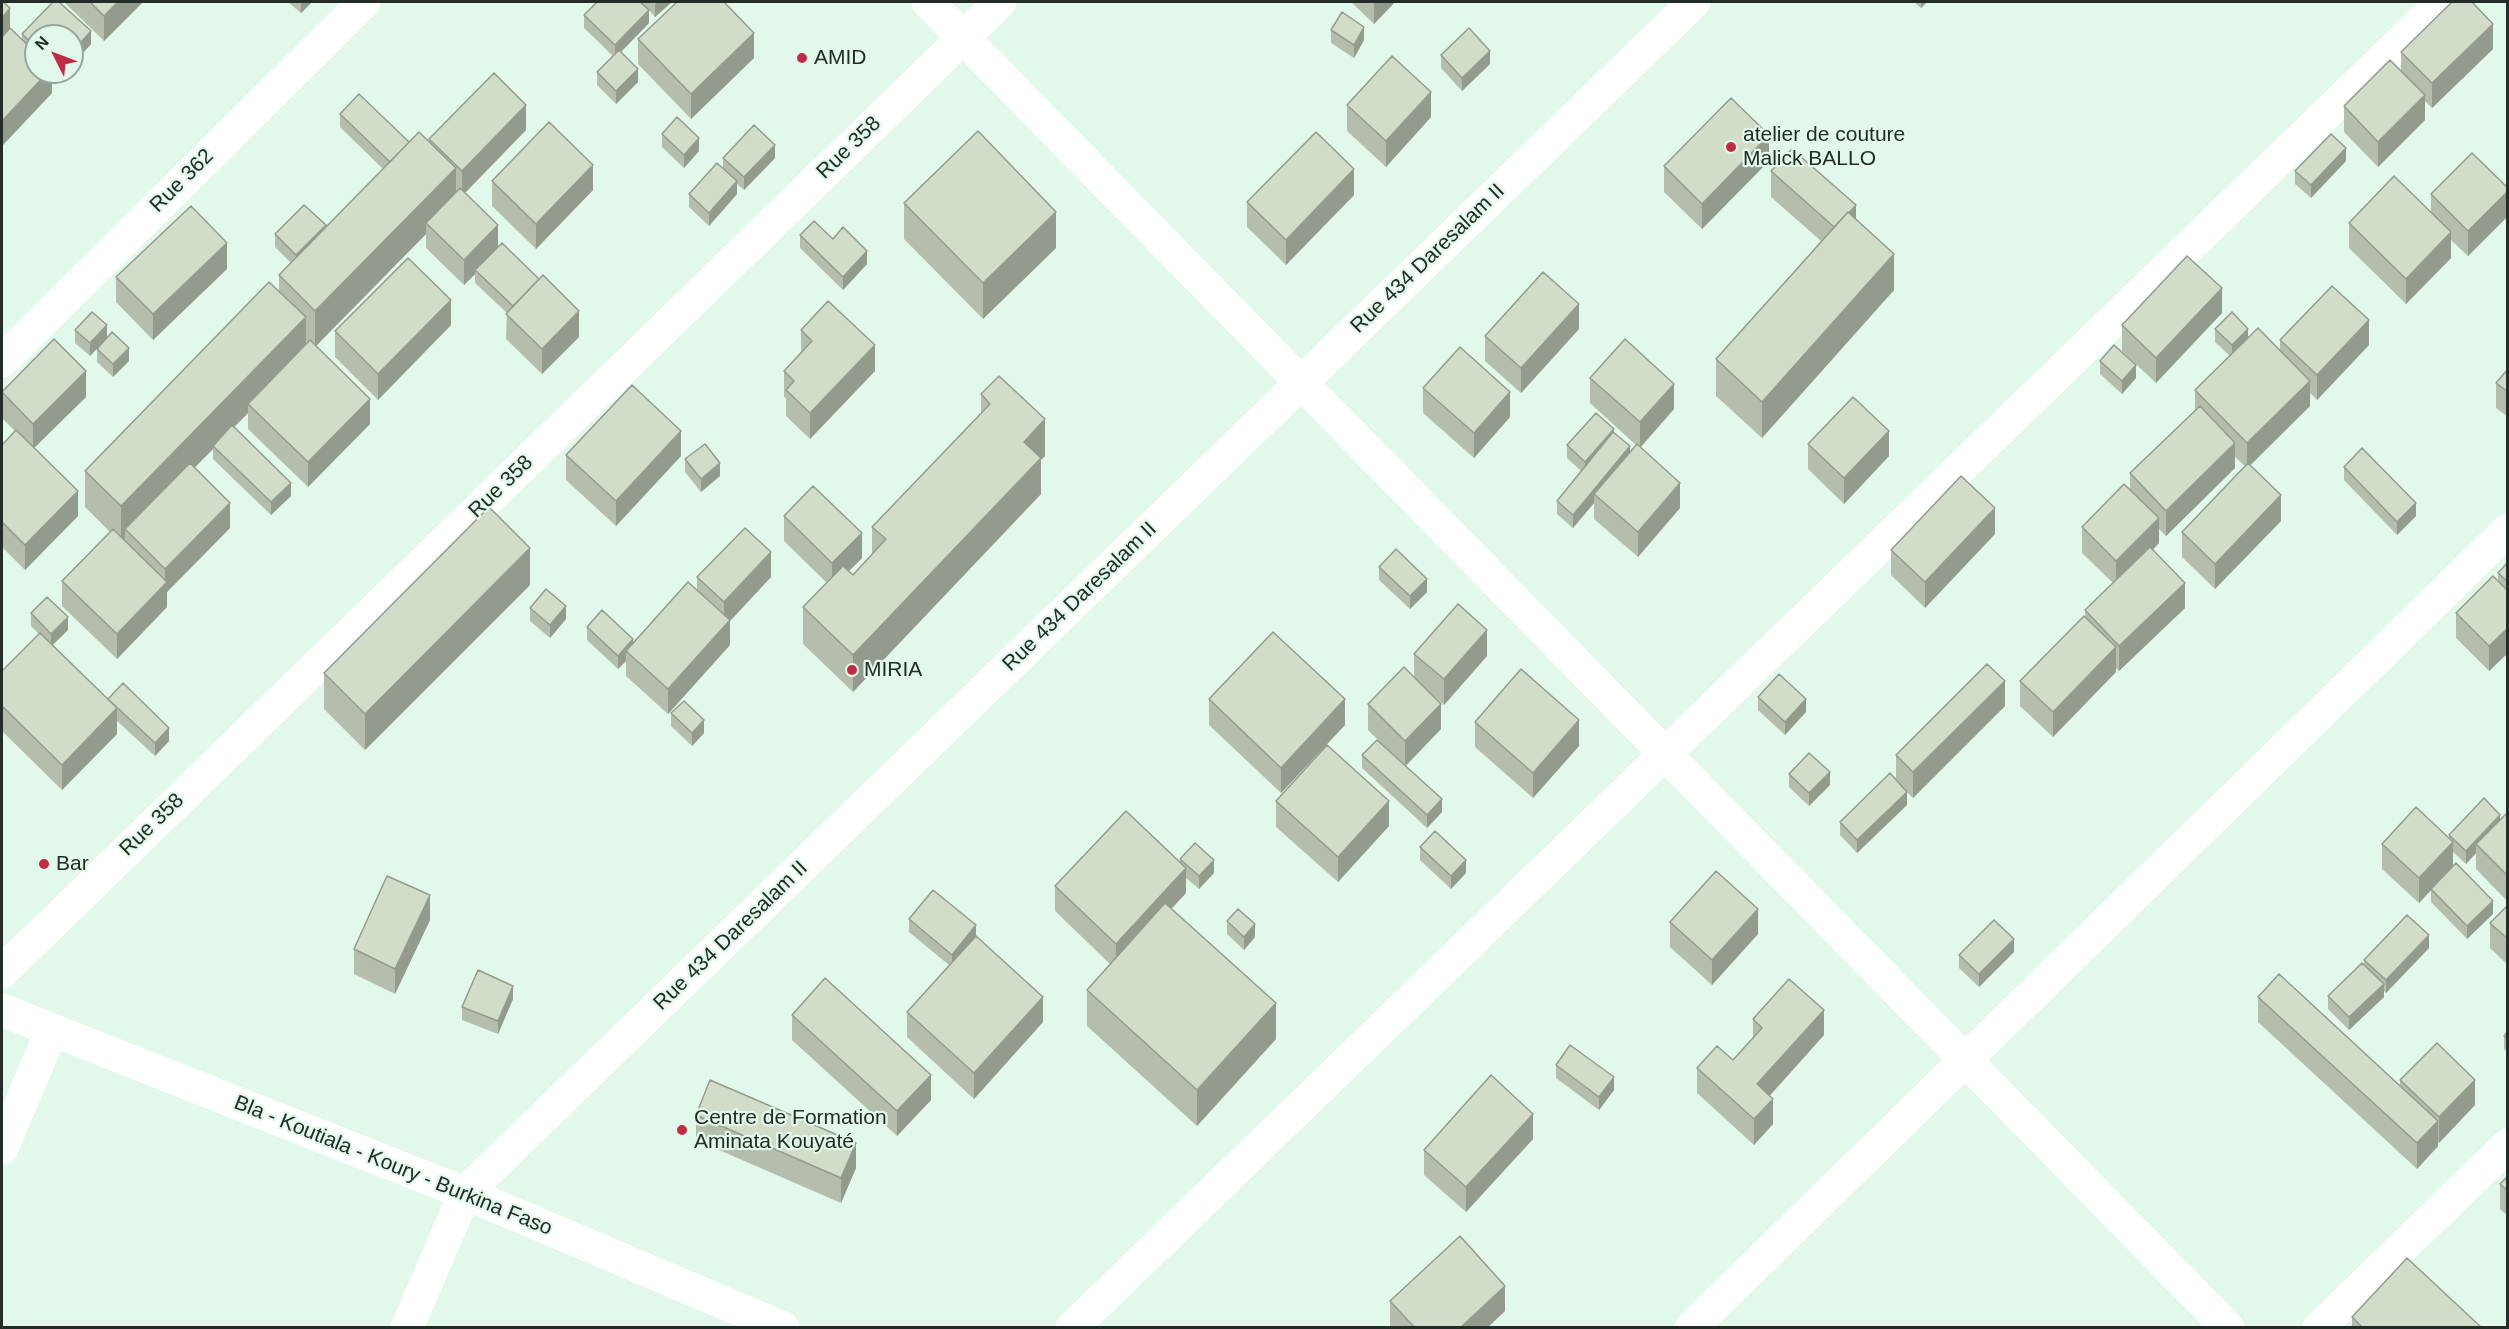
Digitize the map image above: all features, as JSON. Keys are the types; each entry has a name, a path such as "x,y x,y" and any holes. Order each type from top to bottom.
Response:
{"street":[{"name":"Rue 362","path":"2,361 364,2"},
{"path":"928,2 2228,1328"},
{"name":"Rue 358","path":"2,972 1000,2"},
{"name":"Rue 434 Daresalam II","path":"465,1193 1694,2"},
{"path":"1072,1328 2442,2"},
{"path":"1691,1328 2508,530"},
{"name":"Bla - Koutiala - Koury - Burkina Faso","path":"2,1010 465,1193 783,1328"},
{"path":"2,1148 52,1030"},
{"path":"2319,1328 2508,1145"},
{"path":"407,1328 465,1193"}],"building":[{"path":"2,2 10,8 2,18"},
{"path":"53,2 59,2 83,24 32,24"},
{"path":"90,2 118,2 104,16"},
{"path":"597,2 640,2 649,10 615,45 584,15"},
{"path":"677,2 724,2 754,33 691,94 638,39"},
{"path":"2452,2 2472,2 2493,24 2432,83 2401,52"},
{"path":"1342,12 1364,27 1354,45 1331,30"},
{"path":"84,25 91,31 84,39"},
{"path":"10,28 24,41 24,84 37,84 2,121 2,37"},
{"path":"1469,28 1490,51 1462,78 1441,55"},
{"path":"619,50 638,69 616,91 597,72"},
{"path":"1392,56 1431,92 1386,141 1347,105"},
{"path":"2390,60 2425,95 2378,142 2344,106"},
{"path":"494,73 526,105 462,171 429,139"},
{"path":"359,94 409,142 390,162 340,114"},
{"path":"1731,98 1769,135 1702,204 1664,166"},
{"path":"677,117 699,138 684,155 662,134"},
{"path":"549,122 593,165 536,224 492,181"},
{"path":"754,125 775,145 744,177 723,158"},
{"path":"978,131 1056,212 983,283 904,203"},
{"path":"419,132 456,168 315,311 279,275"},
{"path":"1316,132 1354,169 1286,240 1247,202"},
{"path":"2331,134 2346,148 2311,185 2295,171"},
{"path":"1792,149 1856,205 1834,227 1771,171"},
{"path":"2472,153 2508,188 2508,191 2468,231 2431,194"},
{"path":"717,163 737,181 709,213 689,194"},
{"path":"2394,176 2451,232 2406,279 2349,223"},
{"path":"460,188 498,225 464,260 426,223"},
{"path":"304,205 326,225 296,255 275,234"},
{"path":"191,206 227,243 153,314 116,277"},
{"path":"1848,212 1894,254 1762,402 1716,359"},
{"path":"814,221 833,239 843,227 867,251 843,277 800,235"},
{"path":"502,243 539,279 513,306 475,270"},
{"path":"2187,256 2222,288 2156,358 2122,325"},
{"path":"408,258 451,300 378,374 335,331"},
{"path":"1543,272 1579,304 1521,368 1485,336"},
{"path":"543,275 579,311 542,349 506,314"},
{"path":"269,282 306,317 121,506 85,471"},
{"path":"2332,286 2369,320 2317,375 2280,340"},
{"path":"828,301 875,345 810,413 786,390 794,381 784,371 812,341 801,330"},
{"path":"92,312 107,325 90,343 75,330"},
{"path":"2232,312 2248,329 2232,345 2215,329"},
{"path":"2258,328 2310,381 2247,443 2195,390"},
{"path":"112,332 129,348 113,364 97,349"},
{"path":"54,339 86,371 33,424 2,392"},
{"path":"1625,339 1674,384 1640,422 1590,378"},
{"path":"310,340 370,399 308,462 248,404"},
{"path":"2114,345 2136,365 2122,381 2100,361"},
{"path":"1460,347 1510,392 1474,433 1423,388"},
{"path":"2508,369 2508,392 2496,383"},
{"path":"999,376 1045,419 1024,442 1041,458 853,655 803,607 843,566 853,575 886,539 872,527 990,404 981,394"},
{"path":"632,385 681,431 616,501 566,455"},
{"path":"1853,397 1889,431 1844,478 1808,444"},
{"path":"2200,406 2235,443 2166,511 2130,473"},
{"path":"1596,413 1614,429 1585,462 1567,445"},
{"path":"232,425 291,483 271,502 213,446"},
{"path":"16,430 78,491 25,545 2,522 2,445"},
{"path":"1613,432 1630,446 1573,515 1557,501"},
{"path":"705,444 720,463 701,479 685,459"},
{"path":"1637,444 1680,483 1638,532 1594,494"},
{"path":"2362,448 2416,503 2397,522 2344,467"},
{"path":"190,463 230,503 165,569 125,529"},
{"path":"2248,463 2281,495 2215,564 2182,532"},
{"path":"1961,476 1995,508 1925,582 1891,550"},
{"path":"2124,484 2159,518 2116,561 2082,527"},
{"path":"813,486 862,533 832,563 784,516"},
{"path":"489,507 530,548 365,714 324,673"},
{"path":"745,528 771,552 724,602 697,577"},
{"path":"113,529 167,582 117,634 62,581"},
{"path":"2150,547 2185,583 2119,646 2085,610"},
{"path":"1396,549 1427,579 1410,596 1379,567"},
{"path":"2508,562 2508,582 2498,573"},
{"path":"2493,576 2508,591 2508,628 2489,646 2456,613"},
{"path":"688,582 730,620 668,689 626,651"},
{"path":"546,589 566,606 550,625 530,608"},
{"path":"47,597 68,617 51,634 31,613"},
{"path":"1458,604 1487,630 1444,679 1414,654"},
{"path":"602,610 633,639 618,656 587,627"},
{"path":"2084,616 2116,647 2053,712 2020,681"},
{"path":"1273,632 1345,699 1281,768 1209,699"},
{"path":"40,633 117,708 62,765 2,706 2,671"},
{"path":"1987,664 2005,681 1913,772 1896,755"},
{"path":"1404,667 1441,704 1405,741 1368,704"},
{"path":"1521,669 1579,720 1533,773 1475,722"},
{"path":"1779,674 1806,699 1785,722 1758,697"},
{"path":"123,683 169,728 155,743 108,699"},
{"path":"684,701 704,720 692,733 671,713"},
{"path":"1377,740 1442,799 1427,815 1362,755"},
{"path":"1327,745 1389,801 1338,857 1276,801"},
{"path":"1809,753 1830,772 1809,793 1789,774"},
{"path":"1890,773 1907,792 1857,840 1840,822"},
{"path":"2484,798 2500,815 2466,851 2449,835"},
{"path":"2416,807 2453,842 2419,878 2382,844"},
{"path":"1126,811 1186,868 1116,944 1055,886"},
{"path":"2508,812 2508,876 2476,844"},
{"path":"1435,831 1466,860 1451,876 1420,847"},
{"path":"1195,843 1214,860 1199,876 1180,859"},
{"path":"2456,863 2493,901 2467,926 2431,889"},
{"path":"1716,871 1758,909 1712,960 1670,922"},
{"path":"387,876 430,895 395,969 354,949"},
{"path":"933,890 976,925 952,955 909,919"},
{"path":"1165,903 1276,1003 1197,1090 1087,990"},
{"path":"2508,905 2508,939 2490,923"},
{"path":"1238,909 1255,924 1244,937 1227,921"},
{"path":"2407,915 2429,935 2386,980 2364,960"},
{"path":"1994,920 2014,939 1979,974 1959,955"},
{"path":"976,936 1043,997 974,1073 907,1012"},
{"path":"2362,963 2384,984 2349,1017 2328,996"},
{"path":"478,970 513,986 498,1021 462,1007"},
{"path":"2279,974 2438,1121 2417,1143 2258,997"},
{"path":"825,978 931,1075 897,1111 792,1015"},
{"path":"1789,979 1824,1010 1757,1084 1773,1099 1754,1119 1697,1068 1717,1046 1733,1060 1762,1028 1753,1019"},
{"path":"2437,1043 2475,1080 2439,1117 2400,1080"},
{"path":"1570,1045 1614,1077 1599,1097 1556,1065"},
{"path":"1491,1075 1533,1114 1466,1187 1424,1150"},
{"path":"710,1080 856,1143 841,1178 696,1115"},
{"path":"2508,1176 2508,1191 2500,1184"},
{"path":"1460,1236 1505,1286 1460,1328 1415,1328 1390,1301"},
{"path":"2407,1258 2482,1328 2363,1328 2352,1317"}],"place":[{"name":"AMID","path":"802,58"},
{"name":"atelier de couture Malick BALLO","path":"1731,147"},
{"name":"MIRIA","path":"852,670"},
{"name":"Bar","path":"44,864"},
{"name":"Centre de Formation Aminata Kouyaté","path":"682,1130"}]}
